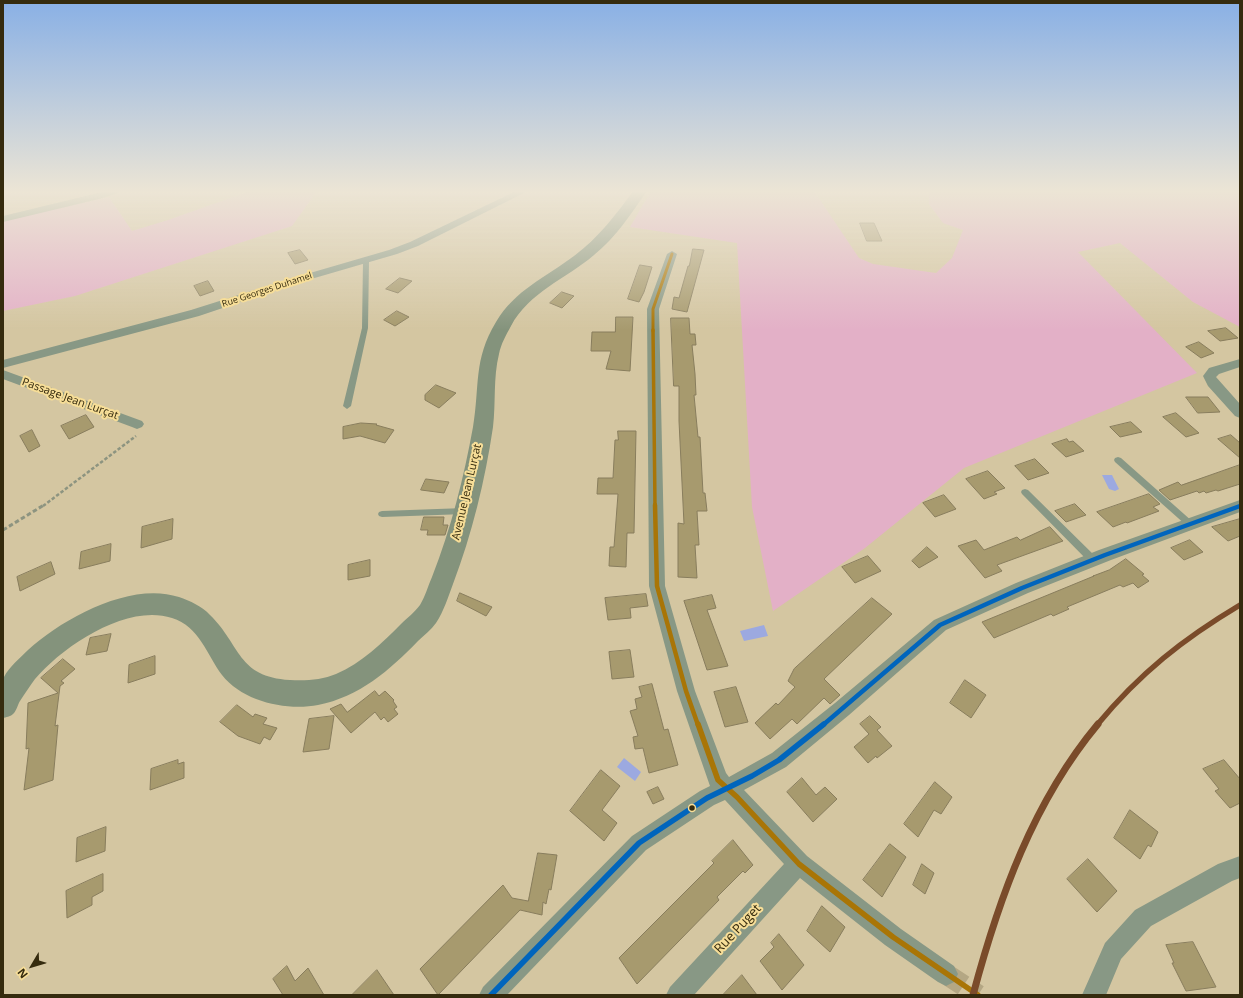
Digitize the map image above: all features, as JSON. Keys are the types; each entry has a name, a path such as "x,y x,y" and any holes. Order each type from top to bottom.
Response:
{"main road":[{"name":"Avenue Jean Lurçat","path":"3,705 14,684 34,662 52,647 80,627 115,611 136,606 157,605 175,608 192,615 204,626 239,676 255,685 275,692 301,694 324,691 344,684 367,671 388,656 429,612 449,565 466,511 483,426 489,356 506,320 516,304 529,293 573,265 604,238"}],"street":[{"name":"Rue Georges Duhamel","path":"3,364 195,314 290,282 366,261 414,244 427,238"},
{"path":"672,254 653,309 657,586 686,691 718,780 728,788 799,864 893,938 946,974"},
{"path":"1240,363 1214,371 1209,376 1212,383 1240,413"},
{"name":"Passage Jean Lurçat","path":"3,374 137,424"},
{"path":"491,995 639,843 708,798 752,776 779,760 842,709 940,625 975,608 1093,560 1240,506"},
{"name":"Rue Puget","path":"678,995 799,864"},
{"path":"1094,995 1112,951 1143,918 1226,872 1240,867"}],"lane":[{"path":"347,406 365,328 366,261"},
{"path":"1118,460 1190,524"},
{"path":"1025,492 1093,560"},
{"path":"382,514 466,511"}],"path":[{"path":"3,530 39,509 140,433 137,424"}],"shaded area":[{"path":"3,238 256,238 75,296 3,311"},
{"path":"701,238 845,238 859,258 873,264 936,273 952,258 960,238 1240,238 1240,327 1193,302 1120,243 1078,252 1197,373 964,468 865,548 773,611 752,507 737,243"}],"water":[{"path":"1102,475 1112,475 1119,489 1115,491 1109,489"},
{"path":"764,625 768,636 744,641 740,631"},
{"path":"624,758 641,772 635,781 617,767"}],"building":[{"path":"866,238 880,238 882,241 867,241"},
{"path":"693,249 704,250 687,312 672,309 674,297 679,298"},
{"path":"300,250 308,260 295,264 288,253"},
{"path":"640,265 652,267 644,292 639,302 628,299"},
{"path":"400,278 412,281 398,293 386,289"},
{"path":"208,281 214,291 200,296 194,286"},
{"path":"562,292 574,296 562,308 550,303"},
{"path":"397,311 409,317 395,326 384,320"},
{"path":"616,317 633,317 630,371 606,369 611,351 591,351 592,332 615,332"},
{"path":"671,318 689,318 690,334 695,334 696,345 692,345 696,395 694,395 698,437 700,437 703,493 705,493 707,511 697,511 699,545 695,545 697,578 678,577 678,523 684,524 679,421 679,386 674,386"},
{"path":"1226,328 1238,338 1220,341 1208,331"},
{"path":"1199,342 1214,353 1201,358 1186,347"},
{"path":"436,385 456,393 439,408 425,400 425,395"},
{"path":"1186,397 1208,397 1220,412 1198,413"},
{"path":"1176,413 1199,433 1186,437 1163,417"},
{"path":"86,415 94,427 69,439 61,426"},
{"path":"1131,422 1142,432 1120,437 1110,427"},
{"path":"361,423 377,424 376,425 394,430 385,443 360,436 343,439 343,427"},
{"path":"32,430 40,446 29,452 20,436"},
{"path":"618,431 636,431 634,533 627,533 626,567 609,566 610,547 614,547 618,494 597,494 598,478 613,478 615,440 618,440"},
{"path":"1231,435 1240,443 1240,458 1218,439"},
{"path":"1067,439 1069,442 1073,441 1084,451 1066,457 1052,444"},
{"path":"1035,459 1049,473 1028,480 1015,466"},
{"path":"1240,465 1240,484 1218,491 1216,490 1206,493 1204,491 1199,493 1197,491 1170,500 1159,490 1178,482 1181,485"},
{"path":"988,471 1005,488 994,492 997,494 984,499 966,479"},
{"path":"426,479 449,482 444,493 421,490"},
{"path":"1149,494 1160,504 1153,507 1159,511 1127,523 1126,522 1113,527 1097,512"},
{"path":"944,495 956,509 935,517 923,503"},
{"path":"1075,504 1086,515 1066,522 1055,511"},
{"path":"424,517 444,517 443,525 448,525 445,535 427,535 428,530 421,530"},
{"path":"173,519 172,539 141,548 142,527"},
{"path":"1240,519 1240,536 1228,541 1212,527"},
{"path":"1050,527 1063,541 997,565 1002,571 985,578 958,546 976,540 984,550 1017,537 1020,540"},
{"path":"1190,540 1203,552 1184,560 1171,548"},
{"path":"111,544 110,561 79,569 81,552"},
{"path":"927,547 938,557 919,568 912,561"},
{"path":"868,556 881,571 855,583 842,567"},
{"path":"1126,559 1144,574 1142,575 1149,581 1138,588 1133,583 1123,587 1120,585 1067,607 1069,609 1053,616 1051,614 994,638 982,622 1109,570"},
{"path":"370,560 370,576 348,580 348,565"},
{"path":"51,562 55,574 20,591 17,577"},
{"path":"460,593 492,607 486,616 457,601"},
{"path":"646,594 648,606 630,608 631,618 608,620 605,598"},
{"path":"712,595 716,608 707,610 728,666 707,670 684,601"},
{"path":"872,598 892,614 824,679 840,695 830,704 824,698 797,724 792,719 770,739 755,723 776,703 778,705 795,687 788,681 794,669"},
{"path":"111,634 107,651 86,655 90,638"},
{"path":"630,650 634,677 612,679 609,652"},
{"path":"155,656 155,674 128,683 129,665"},
{"path":"63,659 75,669 61,681 64,683 60,686 55,726 58,725 53,780 24,790 29,748 26,749 28,703 58,693 41,678"},
{"path":"965,680 986,695 971,718 950,703"},
{"path":"652,684 664,730 668,729 678,765 649,773 643,748 635,749 633,737 638,736 630,711 637,709 635,699 642,697 639,687"},
{"path":"736,687 748,722 725,727 714,692"},
{"path":"375,691 379,696 385,691 394,700 393,701 397,707 394,709 398,714 388,722 384,717 381,720 375,712 351,733 330,709 341,704 347,712"},
{"path":"237,705 253,717 255,714 267,718 263,724 277,728 270,740 264,737 260,744 238,736 220,722"},
{"path":"334,716 329,749 303,752 309,719"},
{"path":"870,716 881,727 877,730 892,746 868,763 854,747 869,734 860,724"},
{"path":"178,760 178,764 184,762 184,778 150,790 151,769"},
{"path":"1224,760 1240,779 1240,803 1230,808 1215,791 1219,789 1203,769"},
{"path":"601,770 620,786 602,810 617,823 604,841 570,811"},
{"path":"802,778 816,795 825,787 837,799 813,822 787,792"},
{"path":"935,782 952,797 941,814 934,810 918,837 904,824"},
{"path":"658,787 664,799 653,804 647,792"},
{"path":"1130,810 1158,832 1151,847 1148,845 1140,859 1114,838"},
{"path":"106,827 105,851 76,862 77,838"},
{"path":"733,840 753,865 745,873 743,871 717,897 719,900 637,984 619,958 714,863 712,861"},
{"path":"890,844 906,857 882,897 863,880"},
{"path":"538,853 557,855 551,890 549,889 546,904 543,902 542,915 520,910 438,995 420,969 503,885 512,898 528,901"},
{"path":"1088,859 1117,891 1097,912 1067,879"},
{"path":"922,864 934,873 925,894 913,885"},
{"path":"103,874 103,891 92,897 92,905 67,918 66,891"},
{"path":"822,906 845,927 830,952 807,931"},
{"path":"779,934 804,965 782,990 760,961 774,947 771,943"},
{"path":"1193,942 1216,987 1186,991 1172,963 1174,963 1166,945"},
{"path":"287,966 295,981 308,968 324,995 283,995 273,979"},
{"path":"377,970 394,995 352,995"},
{"path":"742,975 757,995 723,995"}],"tunnel":[{"path":"946,974 978,995"}],"transit line":[{"path":"672,254 653,309 657,586 686,691 718,780 737,797 799,864 893,937 978,995"},
{"path":"491,995 639,843 707,798 752,776 779,760 842,709 940,625 1022,588 1105,555 1240,506"},
{"path":"973,995 985,950 1017,860 1037,817 1061,776 1087,737 1117,700 1151,667 1194,634 1240,605"}]}
